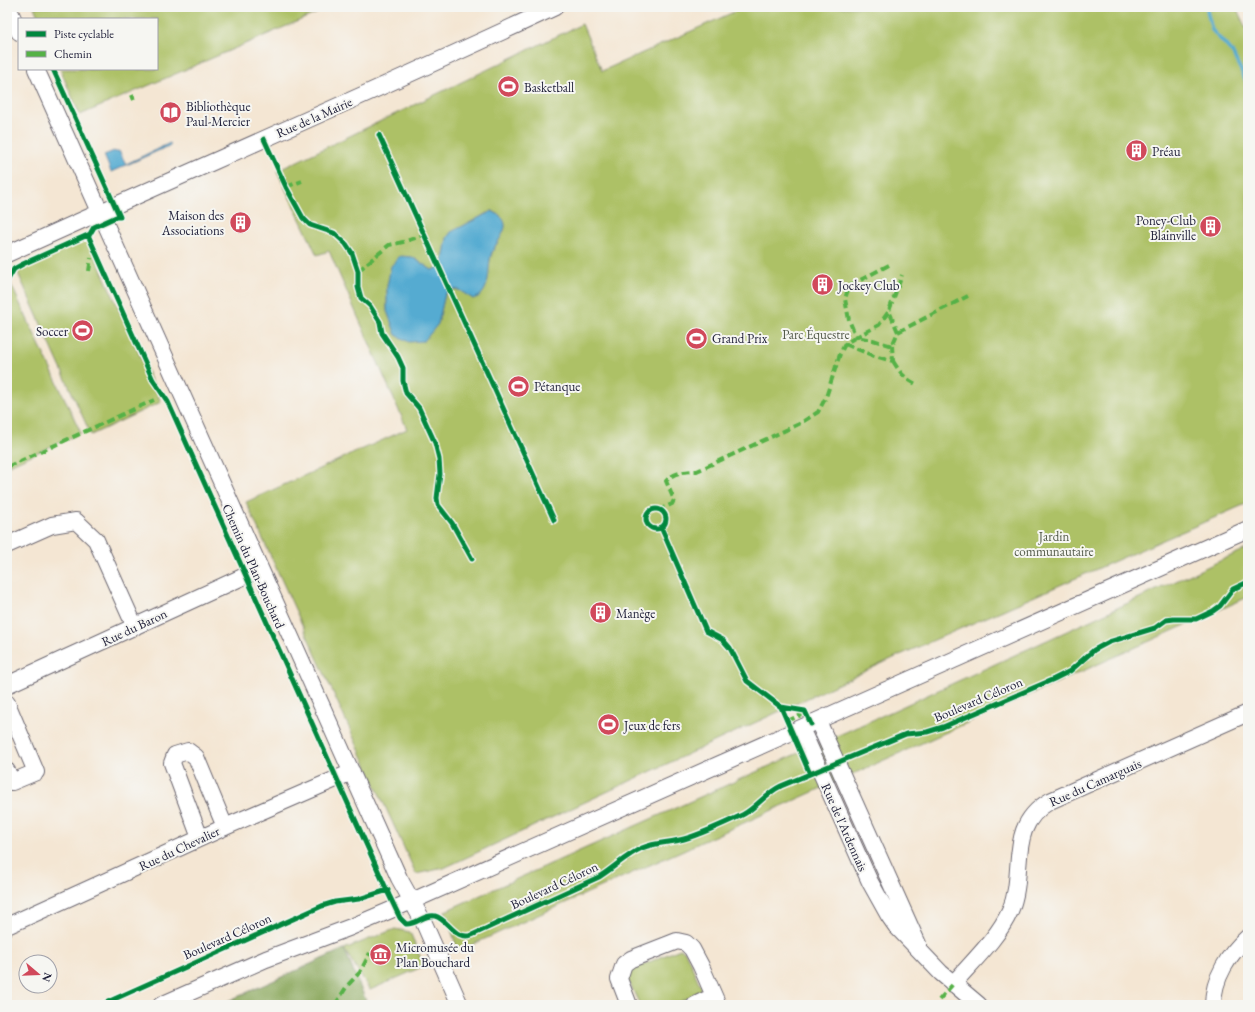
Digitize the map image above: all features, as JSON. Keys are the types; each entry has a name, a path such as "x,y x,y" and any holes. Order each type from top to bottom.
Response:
{"street":[{"path":"8,7 18,30"},
{"name":"Rue de la Mairie","path":"7,254 415,72 555,7"},
{"name":"Chemin du Plan-Bouchard","path":"36,70 399,878 424,923 460,1005"},
{"path":"7,545 52,525 76,521 96,540 135,627"},
{"path":"160,1005 266,959 351,927 412,901 1248,529"},
{"name":"Rue du Baron","path":"7,685 260,569"},
{"path":"7,703 36,772 12,782 7,771"},
{"name":"Rue du Camarguais","path":"953,984 982,951 1007,916 1015,892 1022,836 1028,821 1038,809 1050,801 1248,713"},
{"name":"Rue de l'Ardennais","path":"818,721 922,953"},
{"name":"Rue de l'Ardennais","path":"801,728 870,882 896,926 953,984 979,1005"},
{"path":"200,838 172,763 175,755 188,750 196,757 225,827"},
{"name":"Rue du Chevalier","path":"7,926 200,838 352,772"},
{"name":"Rue de l'Ardennais","path":"870,882 887,874"},
{"path":"1213,1005 1213,996 1217,979 1235,948 1248,937"},
{"path":"629,1005 619,979 624,964 630,959 677,941 686,943 692,949 716,1001 695,1005"}],"green space":[{"path":"34,7 331,7 80,115 60,70 158,70 158,18 39,18"},
{"name":"Parc Équestre","path":"745,7 1236,7 1248,33 1248,503 900,655 444,868 416,874 246,502 407,429 329,251 317,255 277,171 582,24 602,71","holes":["492,211 500,215 500,237 490,259 487,282 482,293 478,297 467,295 459,290 452,289 445,294 438,324 396,335 387,311 387,286 412,257 432,270 442,266 447,238 485,214"]},
{"path":"85,239 89,244 95,256 161,402 91,435 17,271"},
{"path":"7,276 81,433 7,466"},
{"path":"1248,548 1248,597 458,951 445,911 897,709"},
{"path":"395,929 410,932 424,966 370,990 344,949"},
{"path":"344,949 368,1005 219,1005"},
{"path":"680,949 685,951 701,987 699,993 673,1005 640,1005 626,976 628,971"}],"water":[{"path":"170,143 171,145 111,172 104,155 114,151 119,151 126,164"},
{"path":"492,211 503,219 505,227 491,255 488,281 483,293 479,297 473,299 459,290 452,289 445,294 438,324 424,341 409,342 396,335 387,311 387,286 391,266 400,256 412,257 432,270 442,266 447,238 451,232"}],"waterway":[{"path":"1208,7 1207,11 1212,30 1232,52 1248,85"}],"marked path":[{"path":"132,95 134,100"},
{"path":"286,187 302,181"},
{"path":"358,271 389,245 424,235"},
{"path":"89,271 91,258"},
{"path":"889,265 849,286 845,299 849,320 856,337 879,325 889,311"},
{"path":"657,508 663,508 672,504 674,500 666,481 669,478 676,474 697,471 799,424 818,412 826,397 840,354 845,344 856,337 873,340 892,346 898,332 889,311 902,275"},
{"path":"898,332 968,296"},
{"path":"845,344 874,356 893,361 892,346"},
{"path":"893,361 903,375 918,385"},
{"path":"7,467 154,400"},
{"path":"787,721 806,713"},
{"path":"335,1005 347,986 360,972 370,953"},
{"path":"939,1000 953,984"}],"cycle path":[{"path":"7,281 14,269 90,234 94,227 116,217 120,217 53,70"},
{"path":"379,135 554,520"},
{"path":"264,139 286,187 303,218 310,225 334,233 346,244 352,253 358,271 358,287 361,298 370,306 380,322 382,333 398,357 403,368 403,381 406,393 419,408 435,443 439,459 440,474 437,498 438,505 452,523 472,559"},
{"name":"Boulevard Céloron","path":"88,235 153,380 168,402 389,895 400,918 406,924 435,916 440,918 457,933 466,936 472,935 599,877 642,848 692,837 744,814 771,792 781,786 906,734 927,732 943,727 1054,679 1070,671 1094,650 1109,642 1155,628 1166,620 1196,619 1213,611 1220,606 1233,589 1248,582"},
{"path":"656,509 663,512 666,519 663,526 656,529 649,526 646,519 649,512 656,509"},
{"path":"661,527 706,631 723,640 730,648 747,681 781,707 805,711 811,724"},
{"path":"781,707 810,774"},
{"name":"Boulevard Céloron","path":"101,1005 322,906 335,902 359,899 388,890"}],"place":[{"name":"Basketball","path":"509,87"},
{"name":"Bibliothèque Paul-Mercier","path":"171,113"},
{"name":"Préau","path":"1137,151"},
{"name":"Maison des Associations","path":"240,222"},
{"name":"Poney-Club Blainville","path":"1211,227"},
{"name":"Jockey Club","path":"823,285"},
{"name":"Soccer","path":"83,331"},
{"name":"Grand Prix","path":"696,338"},
{"name":"Pétanque","path":"518,386"},
{"name":"Manège","path":"601,613"},
{"name":"Jeux de fers","path":"608,725"},
{"name":"Micromusée du Plan Bouchard","path":"381,954"}],"park label":[{"name":"Jardin communautaire","path":"1054,544"}]}
